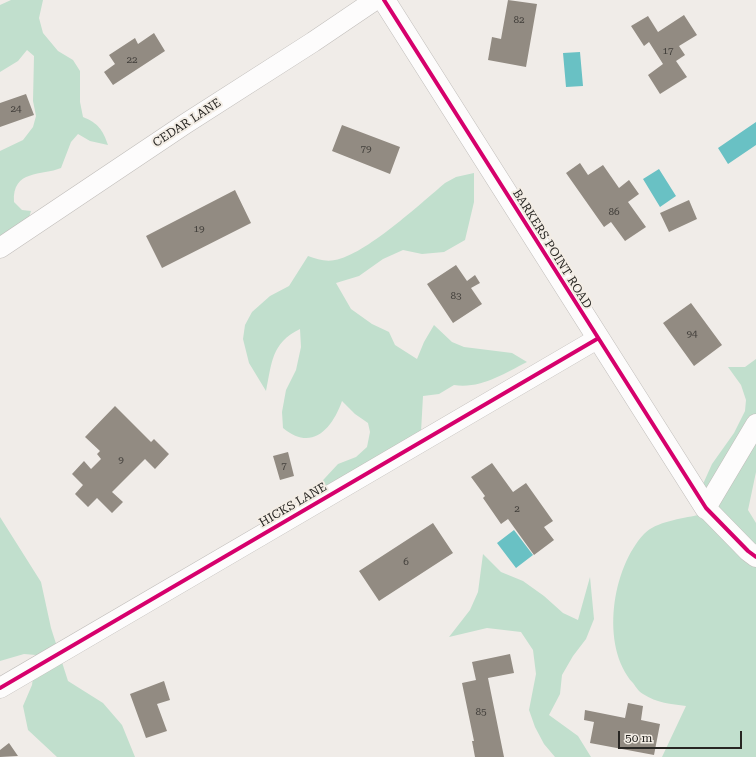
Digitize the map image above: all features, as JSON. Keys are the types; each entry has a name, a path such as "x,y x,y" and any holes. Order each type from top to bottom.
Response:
{"street":[{"name":"CEDAR LANE","path":"0,248 178,128 313,42 375,0"},
{"name":"BARKERS POINT ROAD","path":"384,0 597,339 706,508"},
{"name":"HICKS LANE","path":"0,688 597,339"},
{"path":"756,424 706,508 748,552 756,558"}],"green space":[{"path":"11,0 43,0 39,18 43,33 58,51 73,60 80,71 80,102 83,117 93,122 99,128 108,145 90,141 78,134 71,142 61,168 23,179 18,184 15,191 14,202 22,210 31,211 27,224 0,252 0,151 23,140 33,127 36,116 33,101 34,56 27,50 18,61 0,72 0,5"},
{"path":"474,173 474,202 465,240 444,252 422,254 403,250 383,259 359,276 336,283 351,309 372,324 389,332 395,345 417,359 424,342 434,325 452,342 464,347 512,353 527,362 483,383 464,386 454,385 439,394 423,396 421,432 373,463 312,492 338,464 356,457 367,447 370,432 368,423 355,414 342,401 333,420 320,434 303,438 293,435 283,428 282,412 286,390 296,370 301,347 300,329 290,335 278,347 274,355 266,391 249,363 243,339 245,325 252,312 270,296 289,286 308,256 328,261 347,256 361,249 392,228 445,183 456,177"},
{"path":"756,359 756,472 748,510 756,523 756,757 662,757 686,706 669,704 648,697 639,691 623,667 616,649 614,629 614,607 618,586 624,566 633,549 644,534 662,523 698,515 703,484 712,464 734,433 745,411 746,400 741,385 728,367 745,367"},
{"path":"0,517 41,582 51,628 68,681 103,703 122,725 135,757 57,757 28,730 23,706 32,685 36,655 24,654 0,661"},
{"path":"483,554 501,572 523,581 544,596 563,613 578,620 590,577 594,619 586,639 573,656 562,675 560,694 549,715 578,736 591,757 555,757 544,744 535,727 529,710 536,674 533,650 521,632 487,628 449,637 470,610 478,592"}],"water":[{"path":"580,52 583,86 566,87 563,53"},
{"path":"756,122 756,145 728,164 718,148"},
{"path":"659,169 676,196 660,207 643,179"},
{"path":"514,530 533,555 516,568 497,543"}],"building":[{"path":"508,0 537,4 526,67 488,60 492,37 501,39"},
{"path":"684,15 697,35 679,46 685,55 676,61 687,77 660,94 648,75 663,64 649,42 644,46 631,26 648,16 658,32"},
{"path":"154,33 165,51 113,85 104,72 115,64 109,55 135,38 138,44"},
{"path":"26,94 34,115 0,127 0,103"},
{"path":"342,125 400,147 390,174 332,151"},
{"path":"580,163 588,175 603,165 619,188 629,180 639,194 628,202 646,227 625,241 611,222 604,227 566,173"},
{"path":"235,190 251,223 162,268 146,236"},
{"path":"689,200 697,219 669,232 660,213"},
{"path":"456,265 467,281 475,275 480,283 471,288 482,304 453,323 427,284"},
{"path":"691,303 722,345 694,366 663,323"},
{"path":"115,406 151,442 154,439 169,454 155,469 145,459 112,492 123,502 112,513 97,498 88,507 75,494 83,485 72,474 84,461 91,469 101,459 97,454 100,451 85,437"},
{"path":"288,452 294,476 280,480 273,456"},
{"path":"492,463 513,492 526,483 553,521 544,527 554,540 534,555 508,519 501,524 483,498 485,496 471,477"},
{"path":"433,523 453,553 379,601 359,571"},
{"path":"510,654 514,673 488,678 504,757 475,757 472,741 474,741 462,683 476,680 472,662"},
{"path":"164,681 170,700 157,704 167,731 146,738 130,694"},
{"path":"628,703 643,706 641,720 660,724 654,755 590,743 594,722 584,720 585,710 625,718"},
{"path":"9,743 18,756 0,757 0,750"}],"cycle path":[{"path":"384,0 706,508 748,551 756,557"},
{"path":"0,688 597,339"}]}
